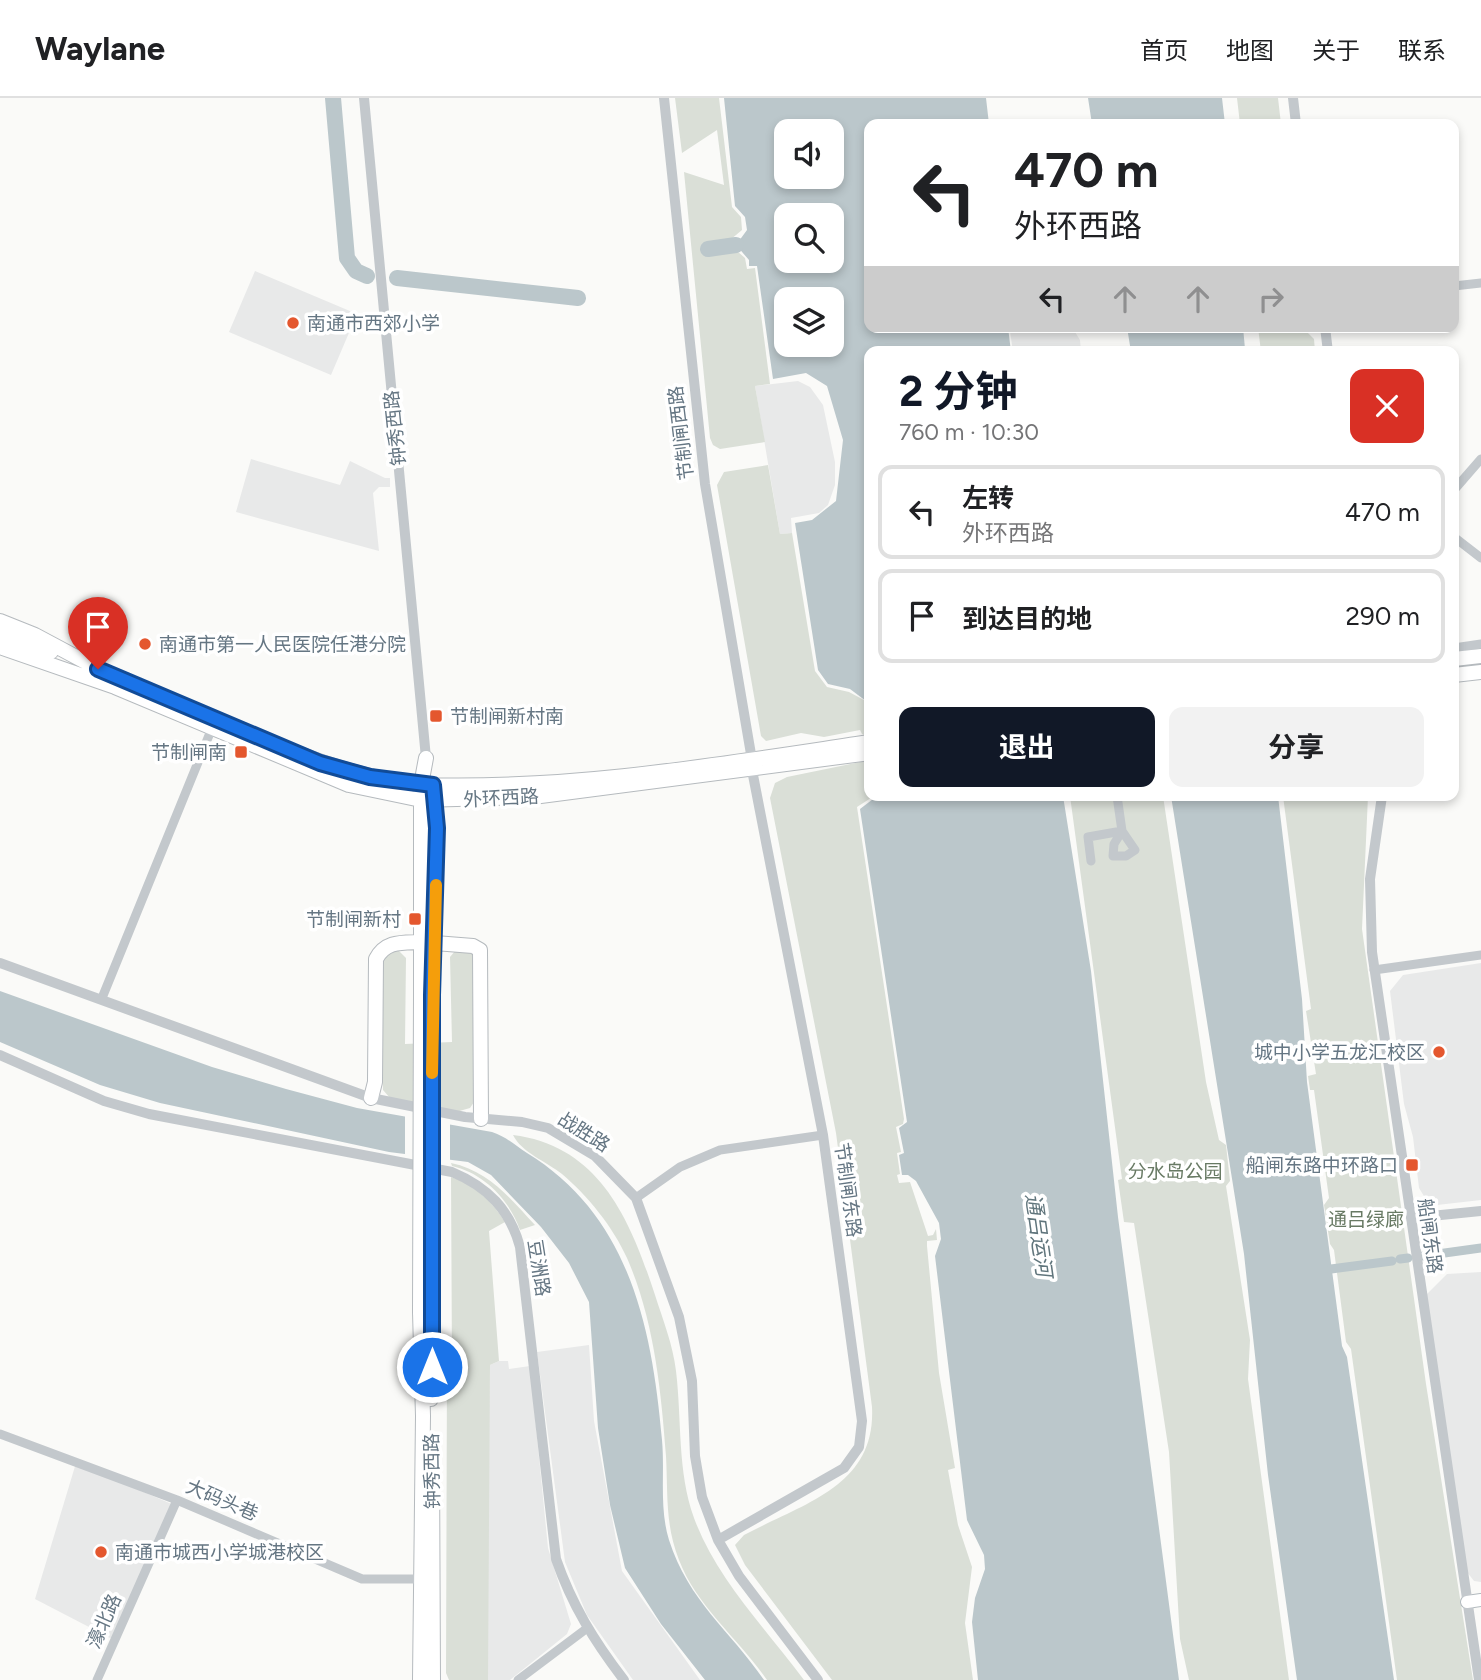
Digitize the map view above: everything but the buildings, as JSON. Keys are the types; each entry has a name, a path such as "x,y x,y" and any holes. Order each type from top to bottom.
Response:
{"main road":[{"name":"外环西路","path":"0,621 35,635 117,684"},
{"name":"外环西路","path":"0,633 212,728 348,785 428,801 533,797 822,754"},
{"name":"外环西路","path":"0,647 117,684 349,773 427,785 517,785 752,765"},
{"path":"1459,658 1481,656"},
{"path":"1459,674 1481,672"},
{"path":"822,754 864,744"},
{"path":"822,754 864,753"},
{"path":"426,758 427,785"},
{"name":"钟秀西路","path":"427,785 427,1579 433,1680"},
{"path":"370,1098 375,1082 376,958 381,950 391,943 429,942 473,946 480,950 481,1119"},
{"name":"钟秀西路","path":"420,1680 427,1579"},
{"path":"1467,1602 1481,1600"}],"street":[{"name":"钟秀西路","path":"364,98 426,758"},
{"name":"节制闸西路","path":"664,98 705,484 752,765"},
{"path":"1293,98 1295,119"},
{"path":"1459,285 1481,283"},
{"path":"1459,484 1481,459"},
{"path":"1459,541 1481,558"},
{"path":"1459,647 1481,644"},
{"path":"102,998 212,728"},
{"name":"节制闸东路","path":"718,1540 845,1468 859,1447 862,1420 823,1135 752,765"},
{"path":"1091,861 1088,837 1122,831 1118,801"},
{"name":"船闸东路","path":"1381,801 1370,879 1374,970 1479,1680"},
{"path":"1374,970 1481,955"},
{"name":"战胜路","path":"0,963 370,1098 481,1119 522,1122 548,1128 595,1156 636,1198 660,1259 687,1348 692,1381 695,1456 702,1497 718,1540 739,1576 818,1680"},
{"name":"豆洲路","path":"0,1055 104,1101 149,1114 452,1172 484,1189 508,1216 520,1247 556,1559 570,1598 586,1629 624,1680"},
{"path":"636,1198 680,1167 720,1150 823,1135"},
{"path":"1411,1218 1481,1211"},
{"name":"大码头巷","path":"0,1433 177,1500 362,1579 427,1579"},
{"name":"濠北路","path":"97,1680 177,1500"},
{"path":"518,1680 586,1629"}],"shaded area":[{"name":"南通市西郊小学","path":"255,271 357,314 331,375 229,332"},
{"path":"1010,333 1076,333 1080,346 1012,346"},
{"path":"798,381 810,387 823,405 835,462 835,485 828,505 819,513 791,518 792,533 780,534 755,386"},
{"path":"251,459 340,485 350,461 390,478 390,487 379,487 373,493 379,551 236,512"},
{"name":"城中小学五龙汇校区","path":"1481,963 1481,1200 1437,1205 1427,1201 1419,1188 1413,1137 1404,1104 1390,991 1403,975"},
{"path":"1481,1272 1481,1582 1474,1581 1467,1572 1426,1295 1447,1274"},
{"path":"589,1345 594,1421 622,1571 700,1680 633,1680 587,1615 565,1562 537,1352"},
{"path":"508,1361 509,1369 530,1366 548,1548 571,1624 567,1634 510,1680 488,1680 486,1525 490,1365"},
{"name":"南通市城西小学城港校区","path":"76,1463 174,1505 114,1640 35,1599"}],"green space":[{"path":"675,98 719,98 732,207 741,217 742,230 730,240 704,246 704,251 737,251 745,258 747,269 755,268 770,384 755,386 765,442 720,449 713,445 710,438 684,172 724,185 717,130 682,153"},
{"path":"1237,98 1278,98 1280,119 1239,119"},
{"path":"1259,333 1308,333 1314,339 1315,346 1260,346"},
{"path":"768,465 780,534 792,533 815,671 827,687 849,692 864,700 864,734 860,730 824,737 801,733 766,741 761,736 717,485 724,472"},
{"path":"864,761 864,801 866,801 857,807 904,1119 903,1124 896,1127 901,1152 897,1153 900,1174 897,1175 899,1183 910,1182 928,1236 933,1235 936,1229 937,1240 927,1241 927,1246 939,1373 955,1468 948,1470 958,1525 972,1567 965,1623 973,1680 832,1680 745,1565 735,1545 744,1535 832,1489 849,1474 862,1456 870,1434 872,1407 836,1133 770,798 775,783 787,777"},
{"name":"分水岛公园","path":"1071,801 1164,801 1206,1082 1219,1140 1226,1145 1230,1181 1226,1186 1250,1340 1248,1379 1289,1680 1189,1680 1180,1639 1169,1452 1134,1223 1124,1222 1118,1180 1122,1179"},
{"name":"通吕绿廊","path":"1284,801 1368,801 1362,929 1426,1384 1473,1680 1397,1680 1351,1349 1346,1342 1334,1250 1330,1244 1324,1205 1329,1198 1314,1090 1310,1090 1308,1076 1316,1074 1306,1011 1311,1009"},
{"path":"398,950 406,958 405,1044 452,1042 450,957 455,951 469,950 475,956 476,1099 470,1108 456,1112 390,1098 383,1090 381,961 387,952"},
{"path":"513,1135 543,1142 569,1154 590,1171 623,1215 646,1268 673,1352 682,1464 694,1518 703,1540 728,1582 804,1680 767,1680 707,1608 687,1577 679,1560 669,1521 664,1431 655,1355 644,1306 627,1258 607,1224 581,1192 562,1174 522,1147"},
{"path":"451,1163 488,1179 535,1225 520,1230 509,1208 494,1189"},
{"path":"451,1177 482,1194 505,1222 489,1231 499,1361 490,1365 488,1680 449,1680 446,1673 447,1366 452,1365"}],"water":[{"path":"724,98 986,98 988,119 864,119 864,333 1009,333 1010,346 864,346 864,700 850,689 828,684 818,670 795,523 812,520 836,501 843,440 827,386 806,373 773,379 757,266 749,266 749,260 736,245 747,230 745,217 735,206"},
{"path":"1088,98 1222,98 1224,119 1091,119"},
{"path":"1128,333 1244,333 1245,346 1130,346"},
{"name":"通吕运河","path":"870,801 1064,801 1091,971 1118,1217 1179,1680 978,1680 972,1622 975,1598 985,1569 984,1555 967,1520 935,1256 941,1239 939,1223 916,1181 908,1175 902,1175 899,1155 904,1153 899,1128 907,1122 860,809"},
{"path":"1172,801 1279,801 1302,999 1307,1082 1342,1346 1347,1357 1394,1680 1297,1680 1268,1475 1244,1254"},
{"path":"0,991 212,1067 286,1089 357,1108 492,1132 510,1141 562,1179 590,1209 612,1242 629,1278 642,1317 658,1398 663,1452 664,1516 677,1562 699,1598 764,1680 705,1680 661,1624 625,1568 610,1505 598,1428 589,1302 569,1263 541,1227 491,1175 468,1162 389,1152 160,1103 100,1085 0,1042"}],"pier":[{"path":"405,1113 450,1121 450,1164 405,1158"}],"waterway":[{"path":"333,98 347,258 356,271 367,276"},
{"path":"708,249 736,245"},
{"path":"397,278 578,298"},
{"path":"1423,1256 1481,1248"},
{"path":"1400,1259 1408,1258"},
{"path":"1331,1269 1392,1261"}],"slow traffic":[{"path":"432,1073 436,885"}],"place":[{"name":"南通市西郊小学","path":"293,323"},
{"name":"南通市第一人民医院任港分院","path":"145,644"},
{"name":"节制闸新村南","path":"436,716"},
{"name":"节制闸南","path":"241,752"},
{"name":"节制闸新村","path":"415,919"},
{"name":"城中小学五龙汇校区","path":"1439,1052"},
{"name":"船闸东路中环路口","path":"1412,1165"},
{"name":"南通市城西小学城港校区","path":"101,1552"}],"route":[{"path":"98,669 119,681 320,763 349,773 433,785 437,828 432,995 432,1367"}]}
